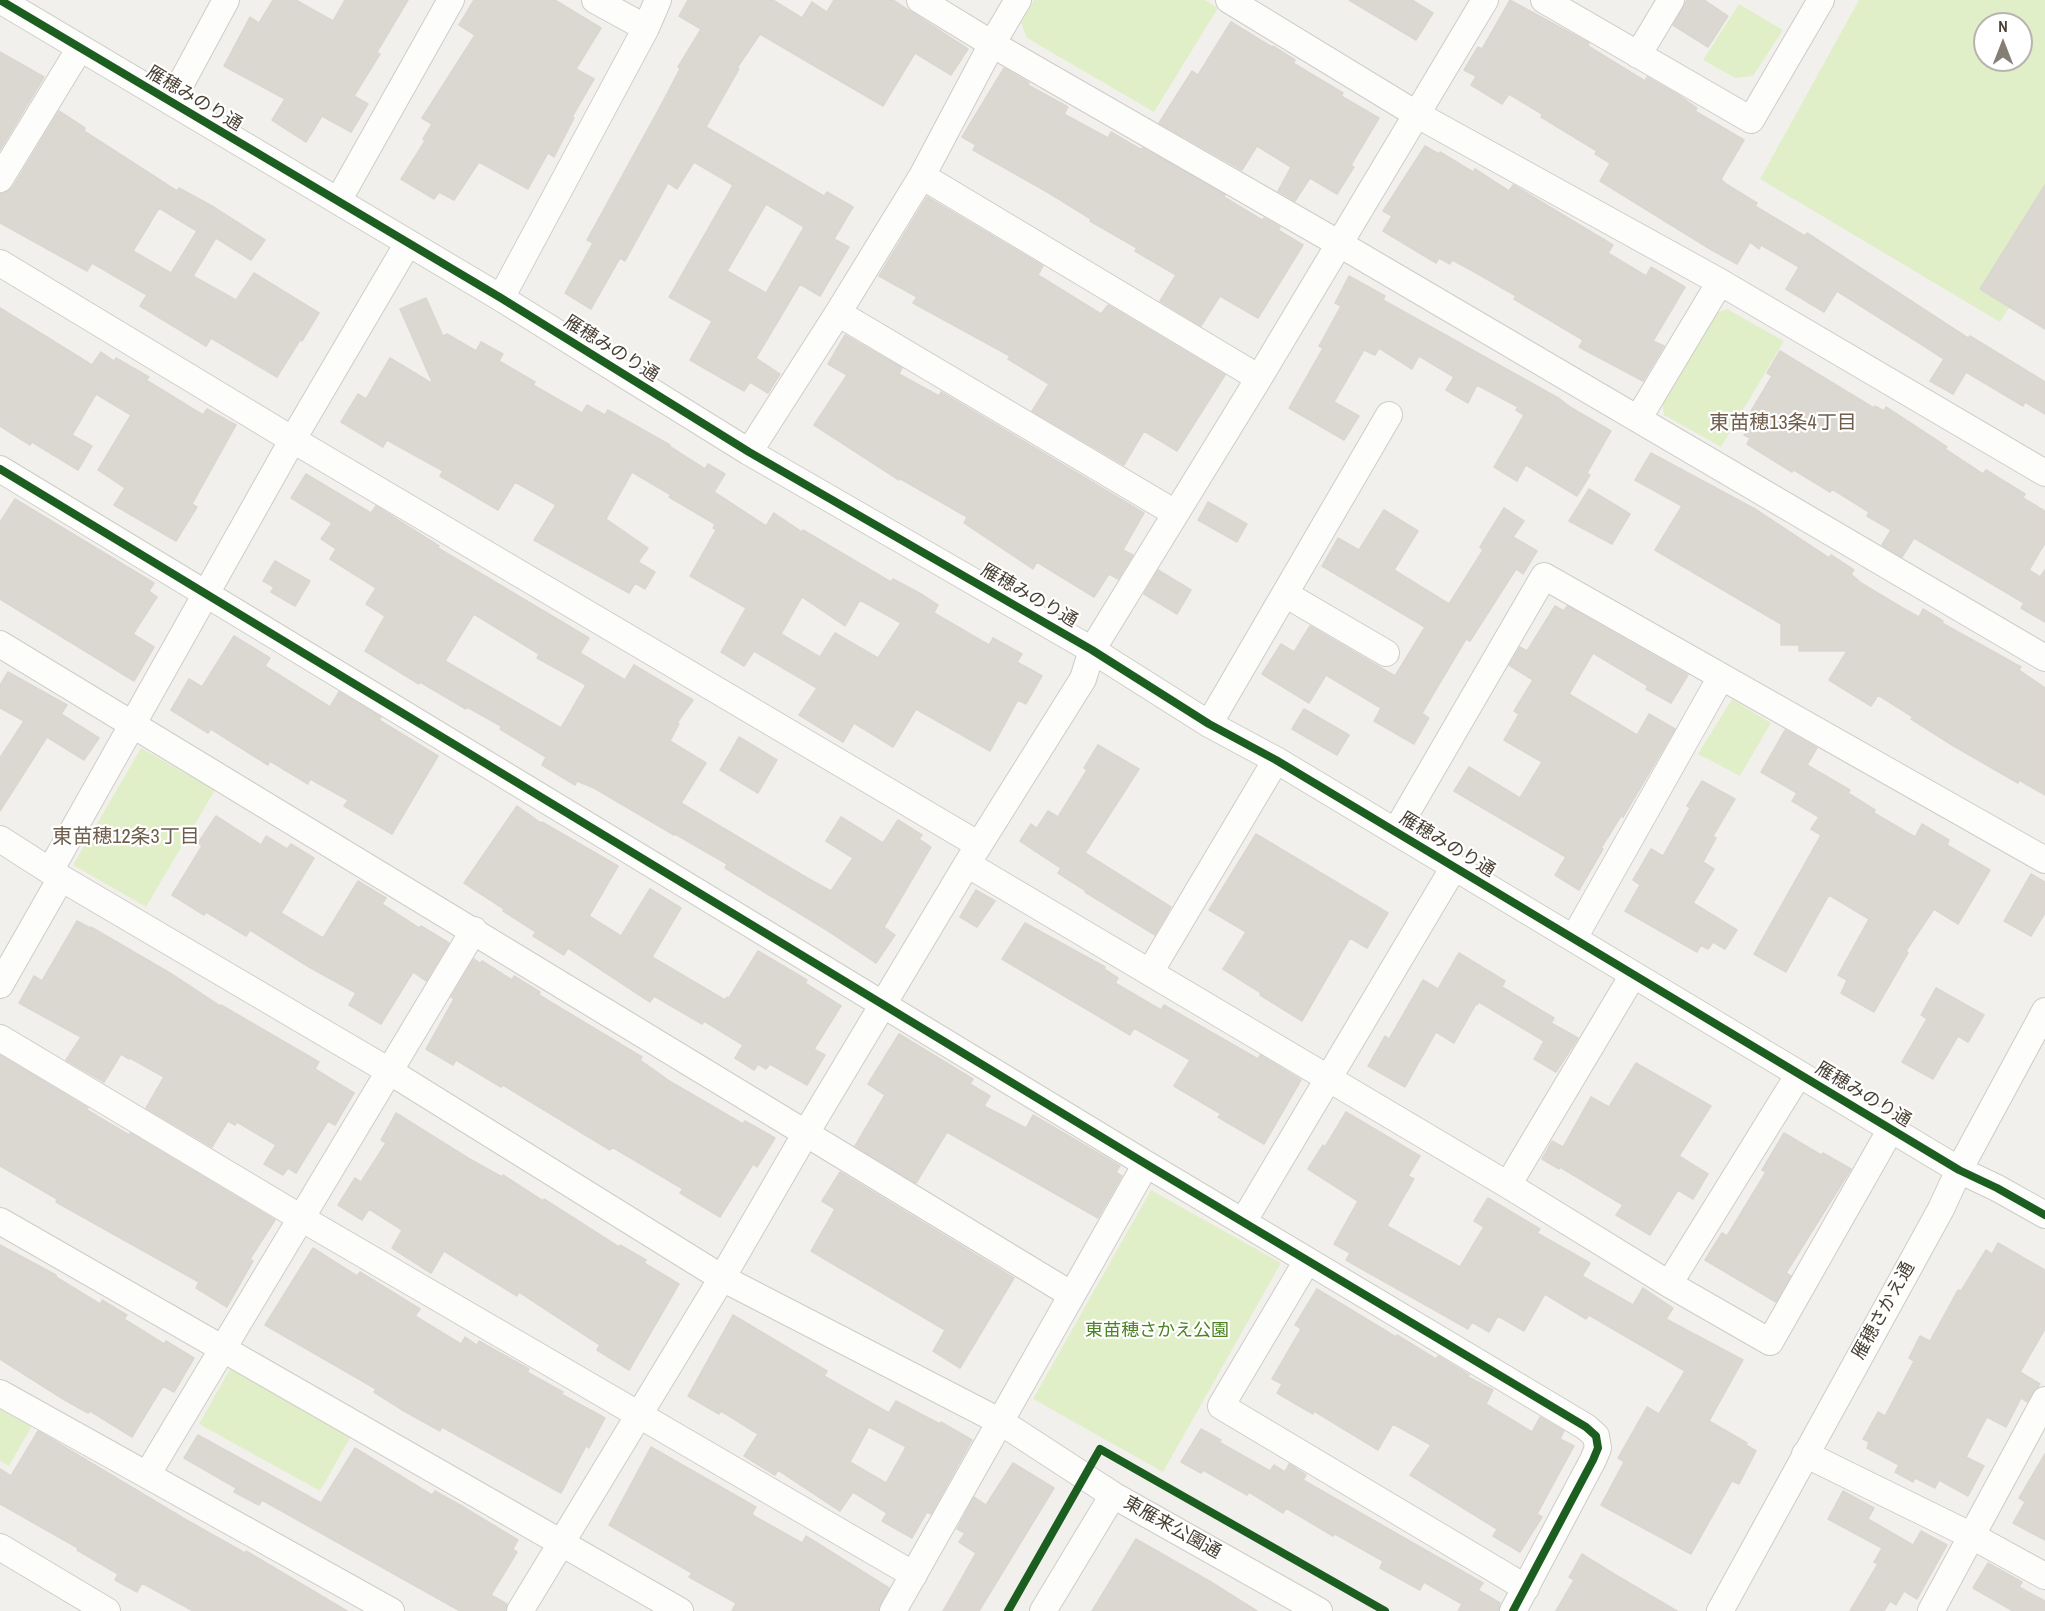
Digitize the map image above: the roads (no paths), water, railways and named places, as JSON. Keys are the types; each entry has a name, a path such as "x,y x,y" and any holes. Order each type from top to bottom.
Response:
{"street":[{"path":"171,102 226,0"},
{"path":"338,201 451,0"},
{"path":"595,0 646,27"},
{"path":"501,298 646,27 658,0"},
{"path":"920,0 2045,658"},
{"path":"749,452 922,176 1018,0"},
{"path":"1229,0 1416,114 1720,282 2045,473"},
{"path":"520,1611 722,1278 882,1005 1083,679 1092,650 1259,378 1485,0"},
{"path":"1544,0 1751,120 1821,0"},
{"path":"1638,55 1671,0"},
{"name":"雁穂みのり通","path":"4,1 501,298 749,452 1092,650 1209,724 1276,760 1396,831 1959,1170 2045,1215"},
{"path":"0,178 80,48"},
{"path":"922,176 1259,378"},
{"path":"0,986 8,952 56,874 131,724 408,243"},
{"path":"0,263 973,855 1150,972 1770,1342 1891,1129"},
{"path":"1638,419 1720,282"},
{"path":"838,313 1175,513"},
{"path":"1209,724 1389,415"},
{"path":"0,469 882,1005 1586,1427 1596,1436 1598,1448 1513,1611"},
{"path":"1396,831 1544,576 2045,860"},
{"path":"1285,594 1386,653"},
{"path":"0,644 1072,1295"},
{"path":"1574,938 1721,677"},
{"path":"1150,972 1276,760"},
{"path":"0,839 389,1071 722,1278 1001,1422 1113,1495"},
{"path":"1243,1222 1454,867"},
{"path":"147,1475 474,930"},
{"path":"1508,1185 1633,975"},
{"name":"雁穂さかえ通","path":"1720,1611 1941,1209 1959,1170 2045,1011"},
{"path":"0,1038 301,1218 914,1575"},
{"path":"1670,1284 1799,1074"},
{"path":"893,1611 1146,1164"},
{"path":"0,1221 680,1611"},
{"path":"1307,1261 1221,1406 1526,1588"},
{"path":"0,1393 392,1611"},
{"path":"1931,1611 2044,1405"},
{"path":"1805,1454 1972,1536 2045,1576"},
{"name":"東雁来公園通","path":"1043,1611 1113,1495 1319,1611"},
{"path":"0,1547 107,1611"}],"district":[{"name":"東苗穂13条4丁目","path":"1783,424"},
{"name":"東苗穂12条3丁目","path":"126,838"}],"park label":[{"name":"東苗穂さかえ公園","path":"1157,1331"}]}
